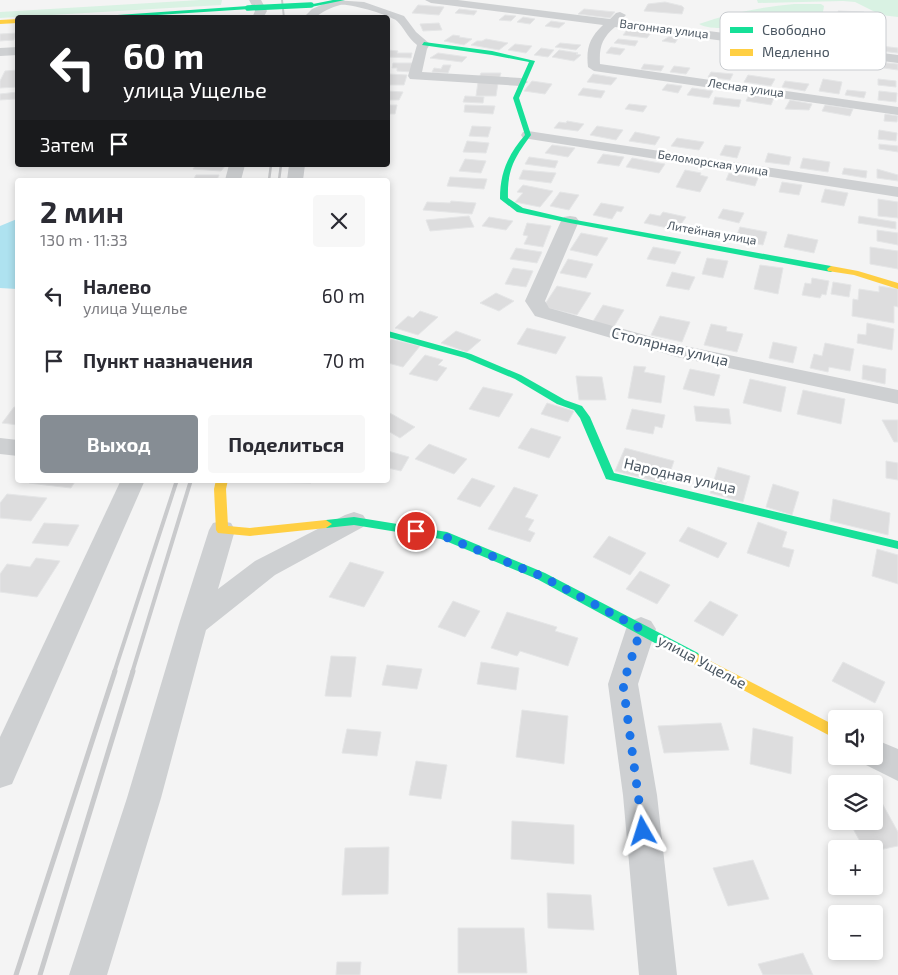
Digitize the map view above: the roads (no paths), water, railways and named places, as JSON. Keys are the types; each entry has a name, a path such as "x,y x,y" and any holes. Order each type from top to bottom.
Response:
{"street":[{"path":"311,15 341,0"},
{"path":"114,15 251,4 311,5 341,0 364,5 400,18 412,35 424,44 492,53 532,61 521,82 516,98 528,135"},
{"name":"Вагонная улица","path":"431,0 720,36"},
{"path":"251,4 261,11 258,15"},
{"path":"614,23 626,9"},
{"path":"0,22 15,21"},
{"name":"Лесная улица","path":"614,23 595,38 592,52 594,67 898,111"},
{"path":"424,44 421,49 415,76 521,82"},
{"path":"0,52 15,51"},
{"name":"Беломорская улица","path":"528,135 898,192"},
{"name":"Литейная улица","path":"528,135 507,160 502,185 504,199 520,210 570,221 856,273 898,286"},
{"name":"Столярная улица","path":"570,221 535,301 542,312 677,351 898,397"},
{"name":"Народная улица","path":"390,335 468,356 518,377 561,402 578,408 585,417 610,476 898,545"},
{"path":"0,446 15,448"},
{"path":"0,773 133,483"},
{"path":"88,975 144,798 192,624 236,531 220,489 221,483"},
{"path":"192,624 265,568 354,521"},
{"name":"улица Ущелье","path":"236,531 354,521 443,536 541,576 828,729"},
{"path":"641,629 623,684 640,795 658,975"},
{"path":"883,758 898,766"}],"water":[{"path":"15,220 15,289 0,288 0,226"}],"railway":[{"path":"282,0 284,15"},
{"path":"269,178 271,167"},
{"path":"279,178 281,167"},
{"path":"114,673 176,483"},
{"path":"132,673 190,483"},
{"path":"16,975 115,671"},
{"path":"40,975 133,671"}]}
